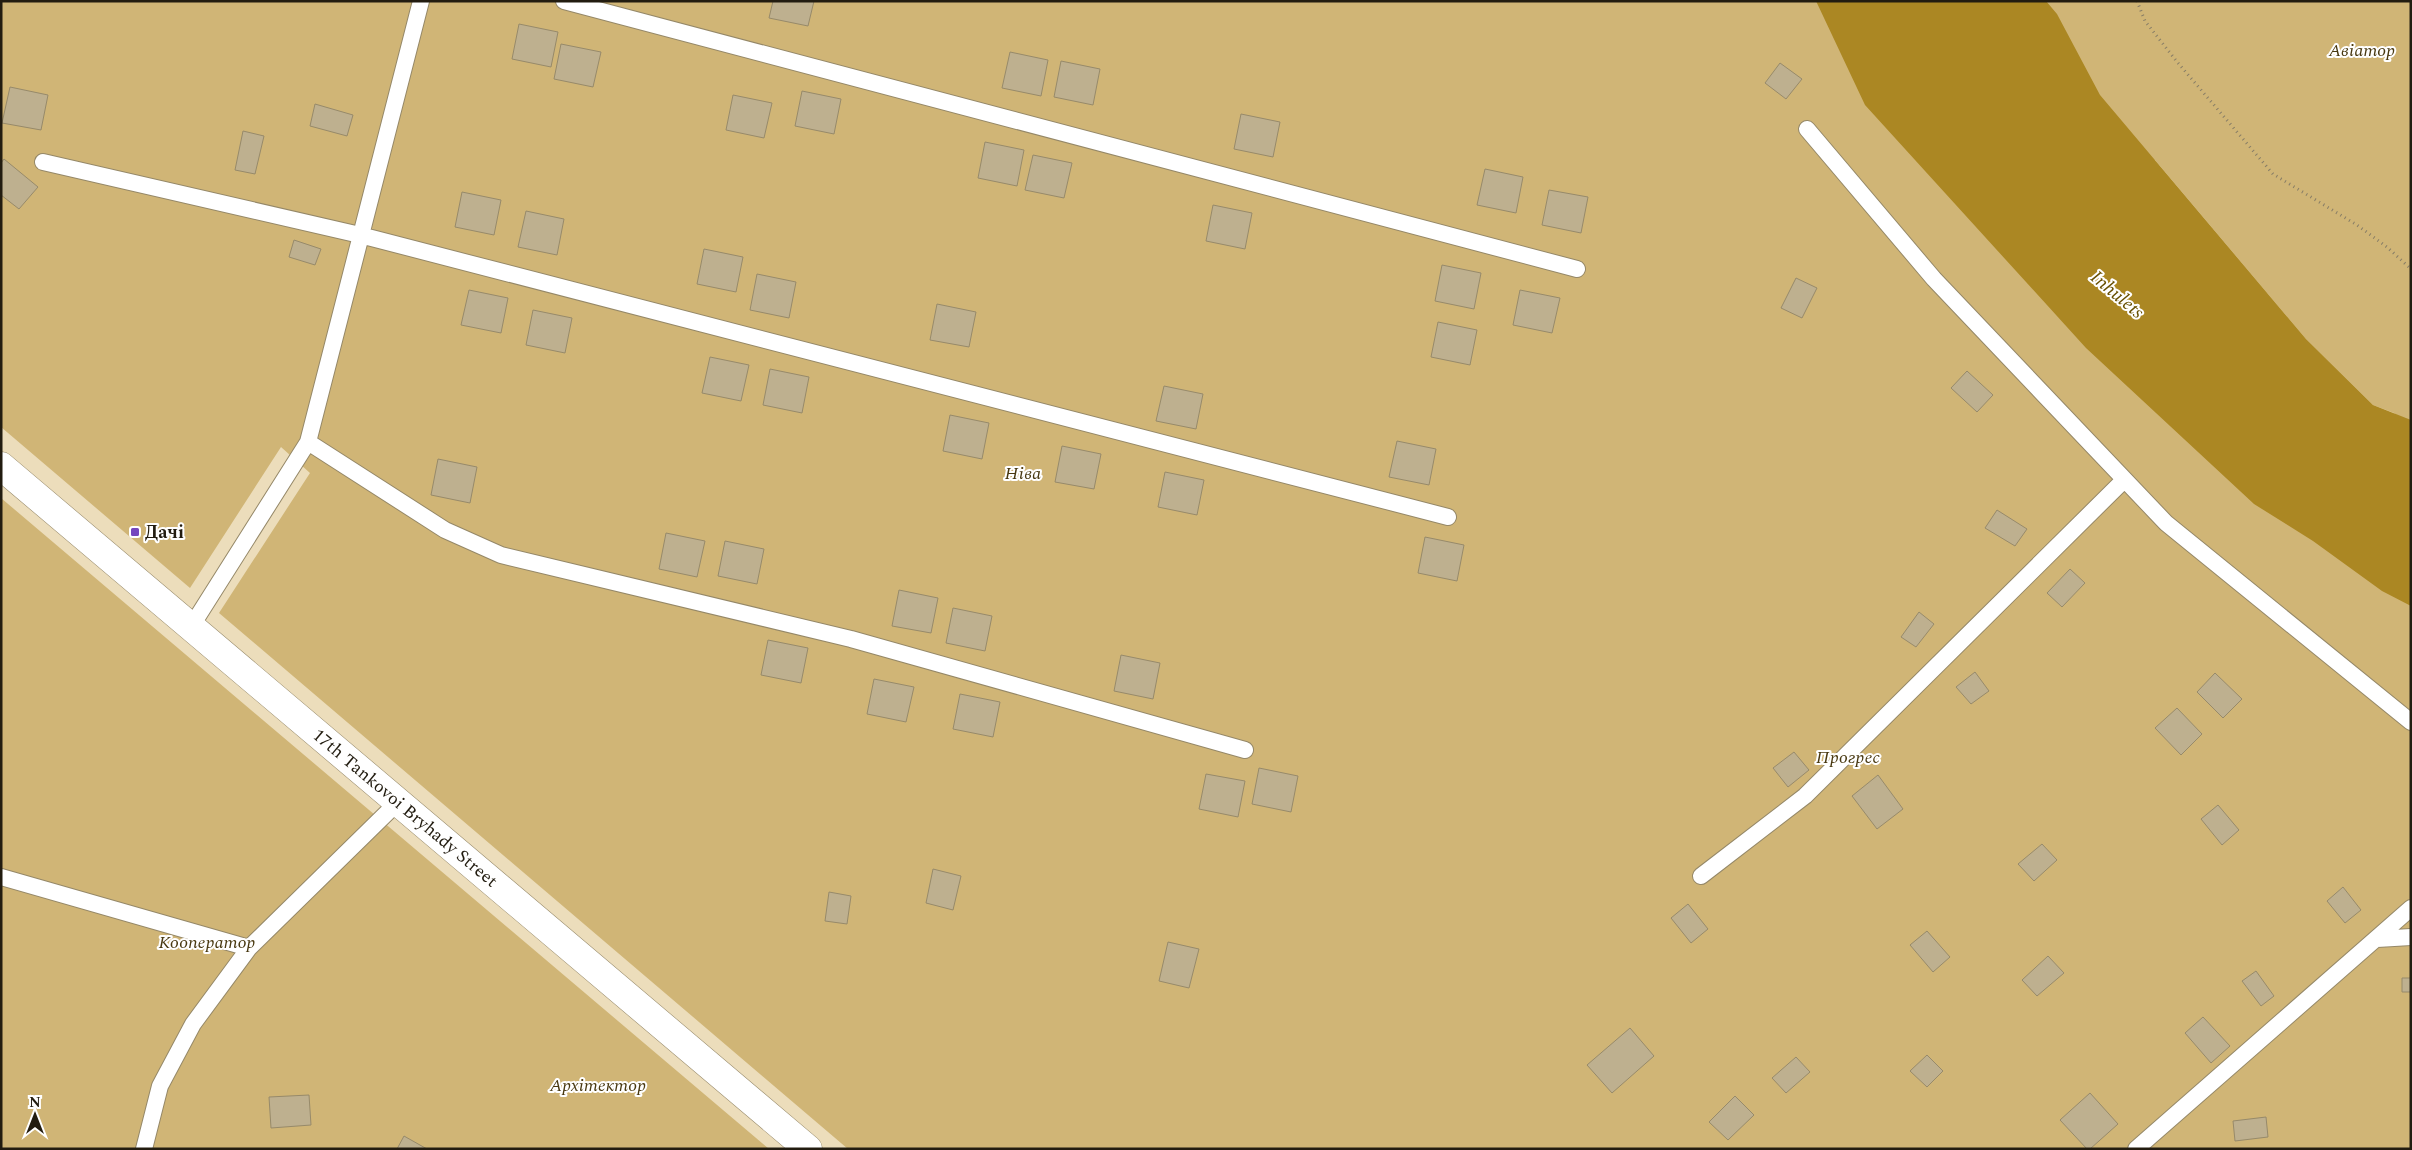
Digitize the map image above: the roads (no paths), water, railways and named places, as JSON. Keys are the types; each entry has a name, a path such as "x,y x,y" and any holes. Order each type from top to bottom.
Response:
{"main road":[{"name":"17th Tankovoi Bryhady Street","path":"1,466 808,1149"}],"lane":[{"path":"191,627 308,442 421,1"},
{"path":"564,1 1577,268"},
{"path":"1807,129 1934,279 2166,523 2411,722"},
{"path":"42,162 360,235 1448,517"},
{"path":"308,442 445,530 501,554 851,639 1245,750"},
{"path":"1701,876 1805,796 2124,480"},
{"path":"144,1149 160,1086 192,1024 249,948 398,802"},
{"path":"1,876 249,948"},
{"path":"2136,1149 2411,908"},
{"path":"2377,939 2411,937"}],"water":[{"name":"Inhulets","path":"1816,1 2046,1 2057,14 2100,95 2306,339 2373,405 2411,420 2411,606 2382,591 2313,541 2254,504 2086,348 1865,105"}],"place":[{"name":"Дачі","path":"135,532"}],"park label":[{"name":"Авіатор","path":"2362,50"},
{"name":"Ніва","path":"1023,473"},
{"name":"Прогрес","path":"1848,757"},
{"name":"Кооператор","path":"207,942"},
{"name":"Архітектор","path":"598,1085"}]}
